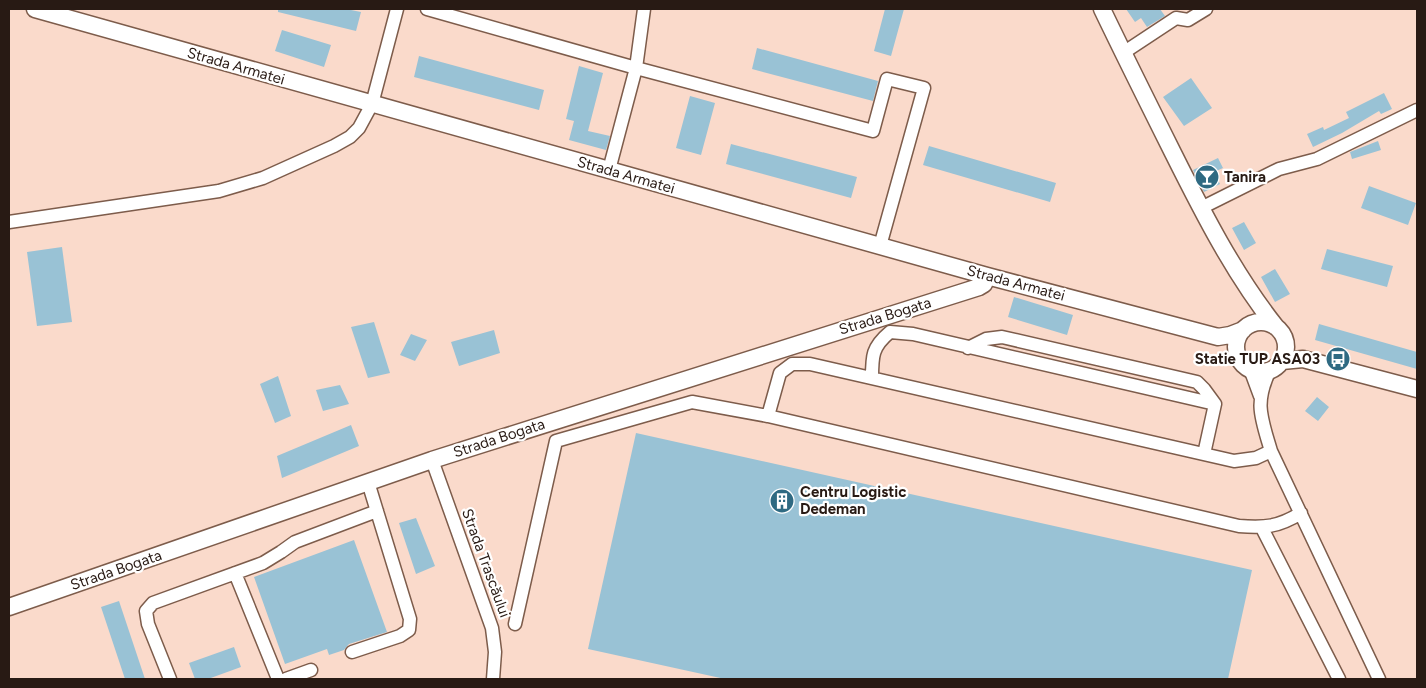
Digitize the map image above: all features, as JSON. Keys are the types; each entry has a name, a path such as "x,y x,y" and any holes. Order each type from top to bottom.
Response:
{"main road":[{"name":"Strada Armatei","path":"35,9 987,276 1218,337 1238,354"},
{"path":"1102,9 1200,208 1257,303 1276,327"},
{"name":"Strada Bogata","path":"9,607 432,460 980,287 984,284 987,276"},
{"path":"1257,303 1248,327 1237,342 1238,354 1244,365 1250,369 1258,372 1276,365 1303,359 1417,389"},
{"path":"1218,337 1230,335 1260,322 1269,323 1282,332 1286,343 1286,348 1276,365"},
{"path":"1286,343 1303,359"}],"street":[{"path":"9,222 219,192 263,178 334,146 350,137 359,128 372,104 397,9"},
{"path":"427,9 636,68 873,130 887,79 924,88 880,246"},
{"path":"610,170 636,68 644,9"},
{"path":"1123,53 1176,18 1188,20 1206,9"},
{"path":"1200,208 1279,169 1317,159 1417,110"},
{"path":"872,378 872,357 879,340 890,332 913,334 1215,404"},
{"path":"968,348 986,339 1002,337 1197,382 1215,404 1204,454"},
{"path":"768,416 780,373 792,364 810,364 1234,462 1256,458 1271,451"},
{"path":"1276,365 1264,384 1260,396 1260,416 1271,451 1379,679"},
{"path":"1250,369 1260,396"},
{"path":"515,624 556,441 692,402 768,416 1239,526 1262,528 1286,522 1301,513"},
{"name":"Strada Trascăului","path":"432,460 492,628 494,652 493,679"},
{"path":"352,652 400,636 409,630 410,619 368,482"},
{"path":"170,679 148,624 146,612 153,603 263,563 295,542 377,511"},
{"path":"1262,528 1339,679"},
{"path":"235,573 278,679"},
{"path":"286,679 311,670"}],"building":[{"path":"278,9 346,9 361,12 356,31 278,12"},
{"path":"885,9 904,9 891,56 874,51"},
{"path":"1126,9 1160,9 1165,16 1147,27 1141,18 1135,22"},
{"path":"282,30 331,45 324,67 275,51"},
{"path":"757,48 878,81 873,101 752,69"},
{"path":"419,56 544,90 539,110 414,77"},
{"path":"579,66 603,73 588,131 610,136 606,150 569,140 574,121 566,119"},
{"path":"1191,78 1212,108 1184,126 1163,97"},
{"path":"1384,93 1392,109 1381,114 1379,111 1342,133 1313,147 1307,134 1323,127 1324,130 1349,118 1346,112"},
{"path":"690,96 715,103 701,155 676,148"},
{"path":"1378,141 1381,150 1352,159 1350,152"},
{"path":"731,144 857,177 851,198 726,164"},
{"path":"929,146 1056,183 1050,202 923,165"},
{"path":"1218,158 1223,168 1214,172 1220,184 1204,192 1193,170"},
{"path":"1369,186 1416,203 1408,225 1361,208"},
{"path":"1244,222 1256,243 1244,250 1232,228"},
{"path":"62,247 72,322 37,326 27,252"},
{"path":"1327,249 1393,266 1387,287 1321,269"},
{"path":"1275,269 1290,294 1275,302 1261,277"},
{"path":"1014,297 1073,315 1067,335 1008,317"},
{"path":"374,322 390,373 368,378 351,327"},
{"path":"1319,324 1417,352 1417,369 1315,340"},
{"path":"494,330 500,353 459,366 451,342"},
{"path":"411,334 427,340 415,361 400,355"},
{"path":"278,376 291,416 275,423 260,384"},
{"path":"340,385 349,404 323,411 316,390"},
{"path":"1317,397 1329,407 1318,421 1305,411"},
{"path":"351,425 359,446 282,478 277,456"},
{"name":"Centru Logistic Dedeman","path":"636,433 1252,570 1228,679 725,679 588,649"},
{"path":"416,518 435,566 416,574 399,523"},
{"path":"354,540 387,632 349,644 344,650 329,655 327,649 285,664 254,577"},
{"path":"119,601 145,679 125,679 101,607"},
{"path":"234,647 241,667 208,679 195,679 189,663"}],"place":[{"name":"Tanira","path":"1207,177"},
{"name":"Statie TUP ASA03","path":"1338,359"},
{"name":"Centru Logistic Dedeman","path":"782,501"}]}
